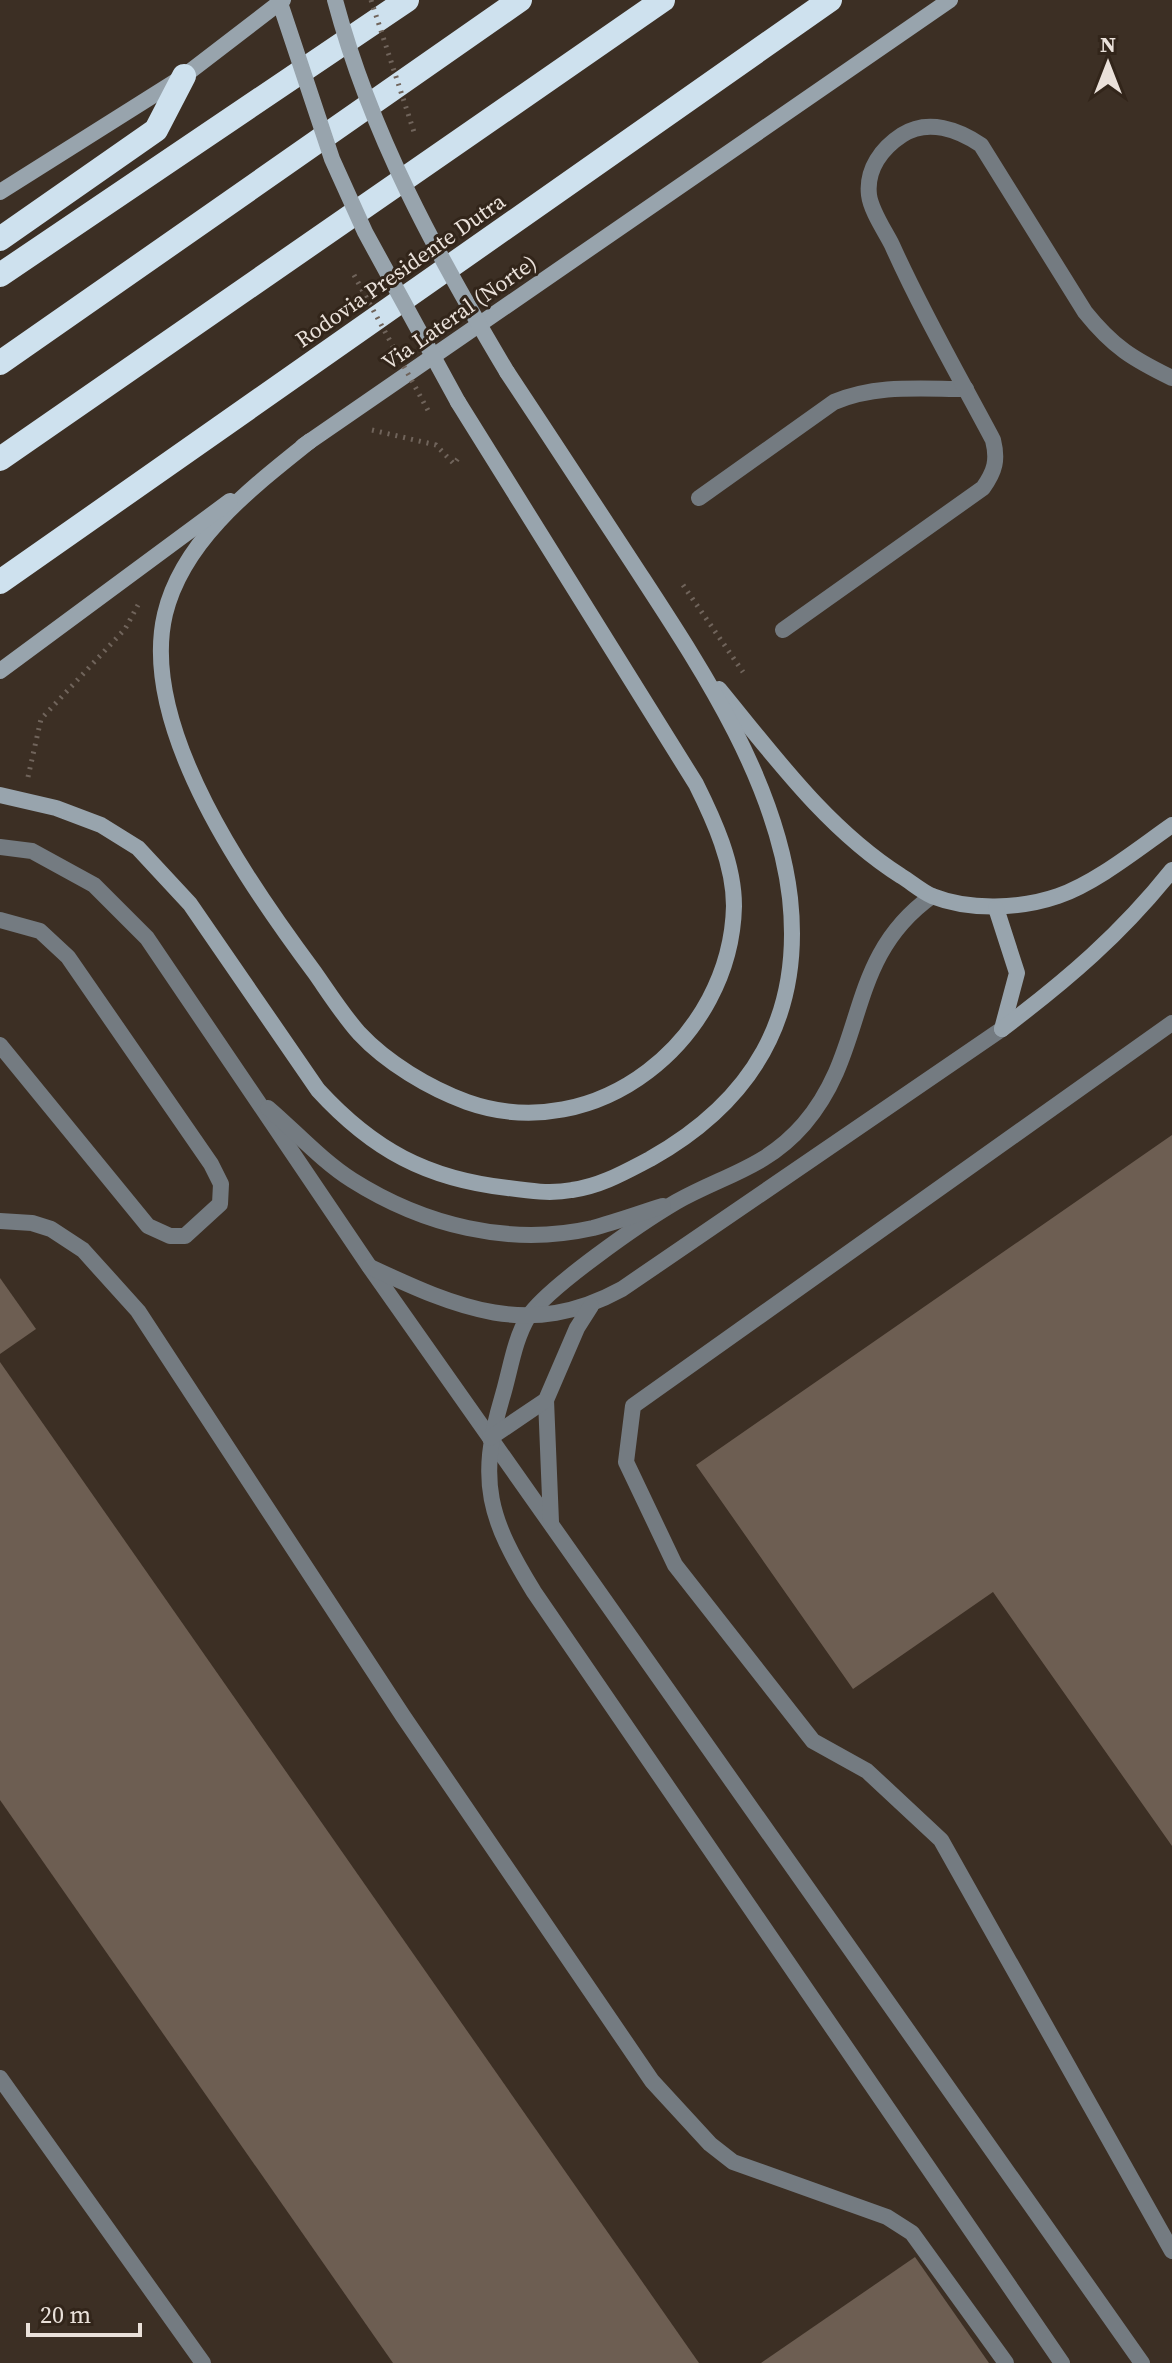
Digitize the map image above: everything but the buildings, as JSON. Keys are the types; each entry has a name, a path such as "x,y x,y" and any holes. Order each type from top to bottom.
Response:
{"highway":[{"path":"0,275 407,0"},
{"path":"0,363 520,0"},
{"path":"0,459 663,0"},
{"path":"522,95 682,0"},
{"name":"Rodovia Presidente Dutra","path":"0,582 830,0"},
{"path":"0,239 156,130 184,76"}],"main road":[{"path":"0,192 184,76 281,0 332,159 365,232 458,402 696,784 717,826 734,904 728,949 716,985 703,1012 681,1041 637,1082 609,1097 566,1110 519,1114 470,1103 436,1090 360,1034 261,899 231,852 182,749 164,691 161,659 165,613 186,566 217,525 241,497 310,441"},
{"path":"335,0 352,62 412,206 507,372 701,667 831,819 870,856 932,896 996,908 1059,896 1128,857 1172,825"},
{"name":"Via Lateral (Norte)","path":"0,671 310,441 950,0"},
{"path":"0,795 24,798 101,825 138,848 165,873 318,1090 344,1118 389,1154 460,1183 544,1192 574,1190 616,1178 666,1150 723,1105 750,1077 772,1034 788,989 795,948 783,854 770,809 701,667"},
{"path":"1002,1029 1071,977 1134,914 1172,870"},
{"path":"996,908 1017,973 1002,1029"}],"lane":[{"path":"783,630 983,488 993,473 996,455 993,440 908,281 869,196 871,169 886,145 909,131 936,127 961,132 981,145 1085,312 1105,337 1126,355 1172,378"},
{"path":"699,498 845,397 881,389 966,389"},
{"path":"0,847 32,851 94,885 147,938 369,1266 1142,2363"},
{"path":"251,1094 350,1179 409,1211 462,1229 525,1234 591,1228 677,1202 757,1166 804,1124 835,1078 878,952 905,915 932,896"},
{"path":"0,920 40,931 68,957 211,1164 221,1184 220,1204 191,1234 178,1238 148,1226 0,1045"},
{"path":"1172,1023 633,1406 626,1462 675,1565 813,1741 867,1771 941,1840 1172,2251"},
{"path":"369,1266 435,1297 477,1310 528,1318 591,1306 622,1289 1002,1029"},
{"path":"677,1202 576,1272 528,1318 490,1438 489,1482 493,1513 508,1550 534,1592 1062,2363"},
{"path":"0,1221 32,1223 51,1229 83,1250 138,1311 403,1716 652,2081 710,2144 733,2162 887,2217 912,2233 1006,2363"},
{"path":"551,1524 546,1400 577,1328 591,1306"},
{"path":"490,1438 546,1400"},
{"path":"0,2078 203,2363"}],"path":[{"path":"371,0 419,148"},
{"path":"373,431 436,445 452,461"},
{"path":"24,798 41,719 125,629 148,587 141,566"},
{"path":"678,578 749,680"}]}
